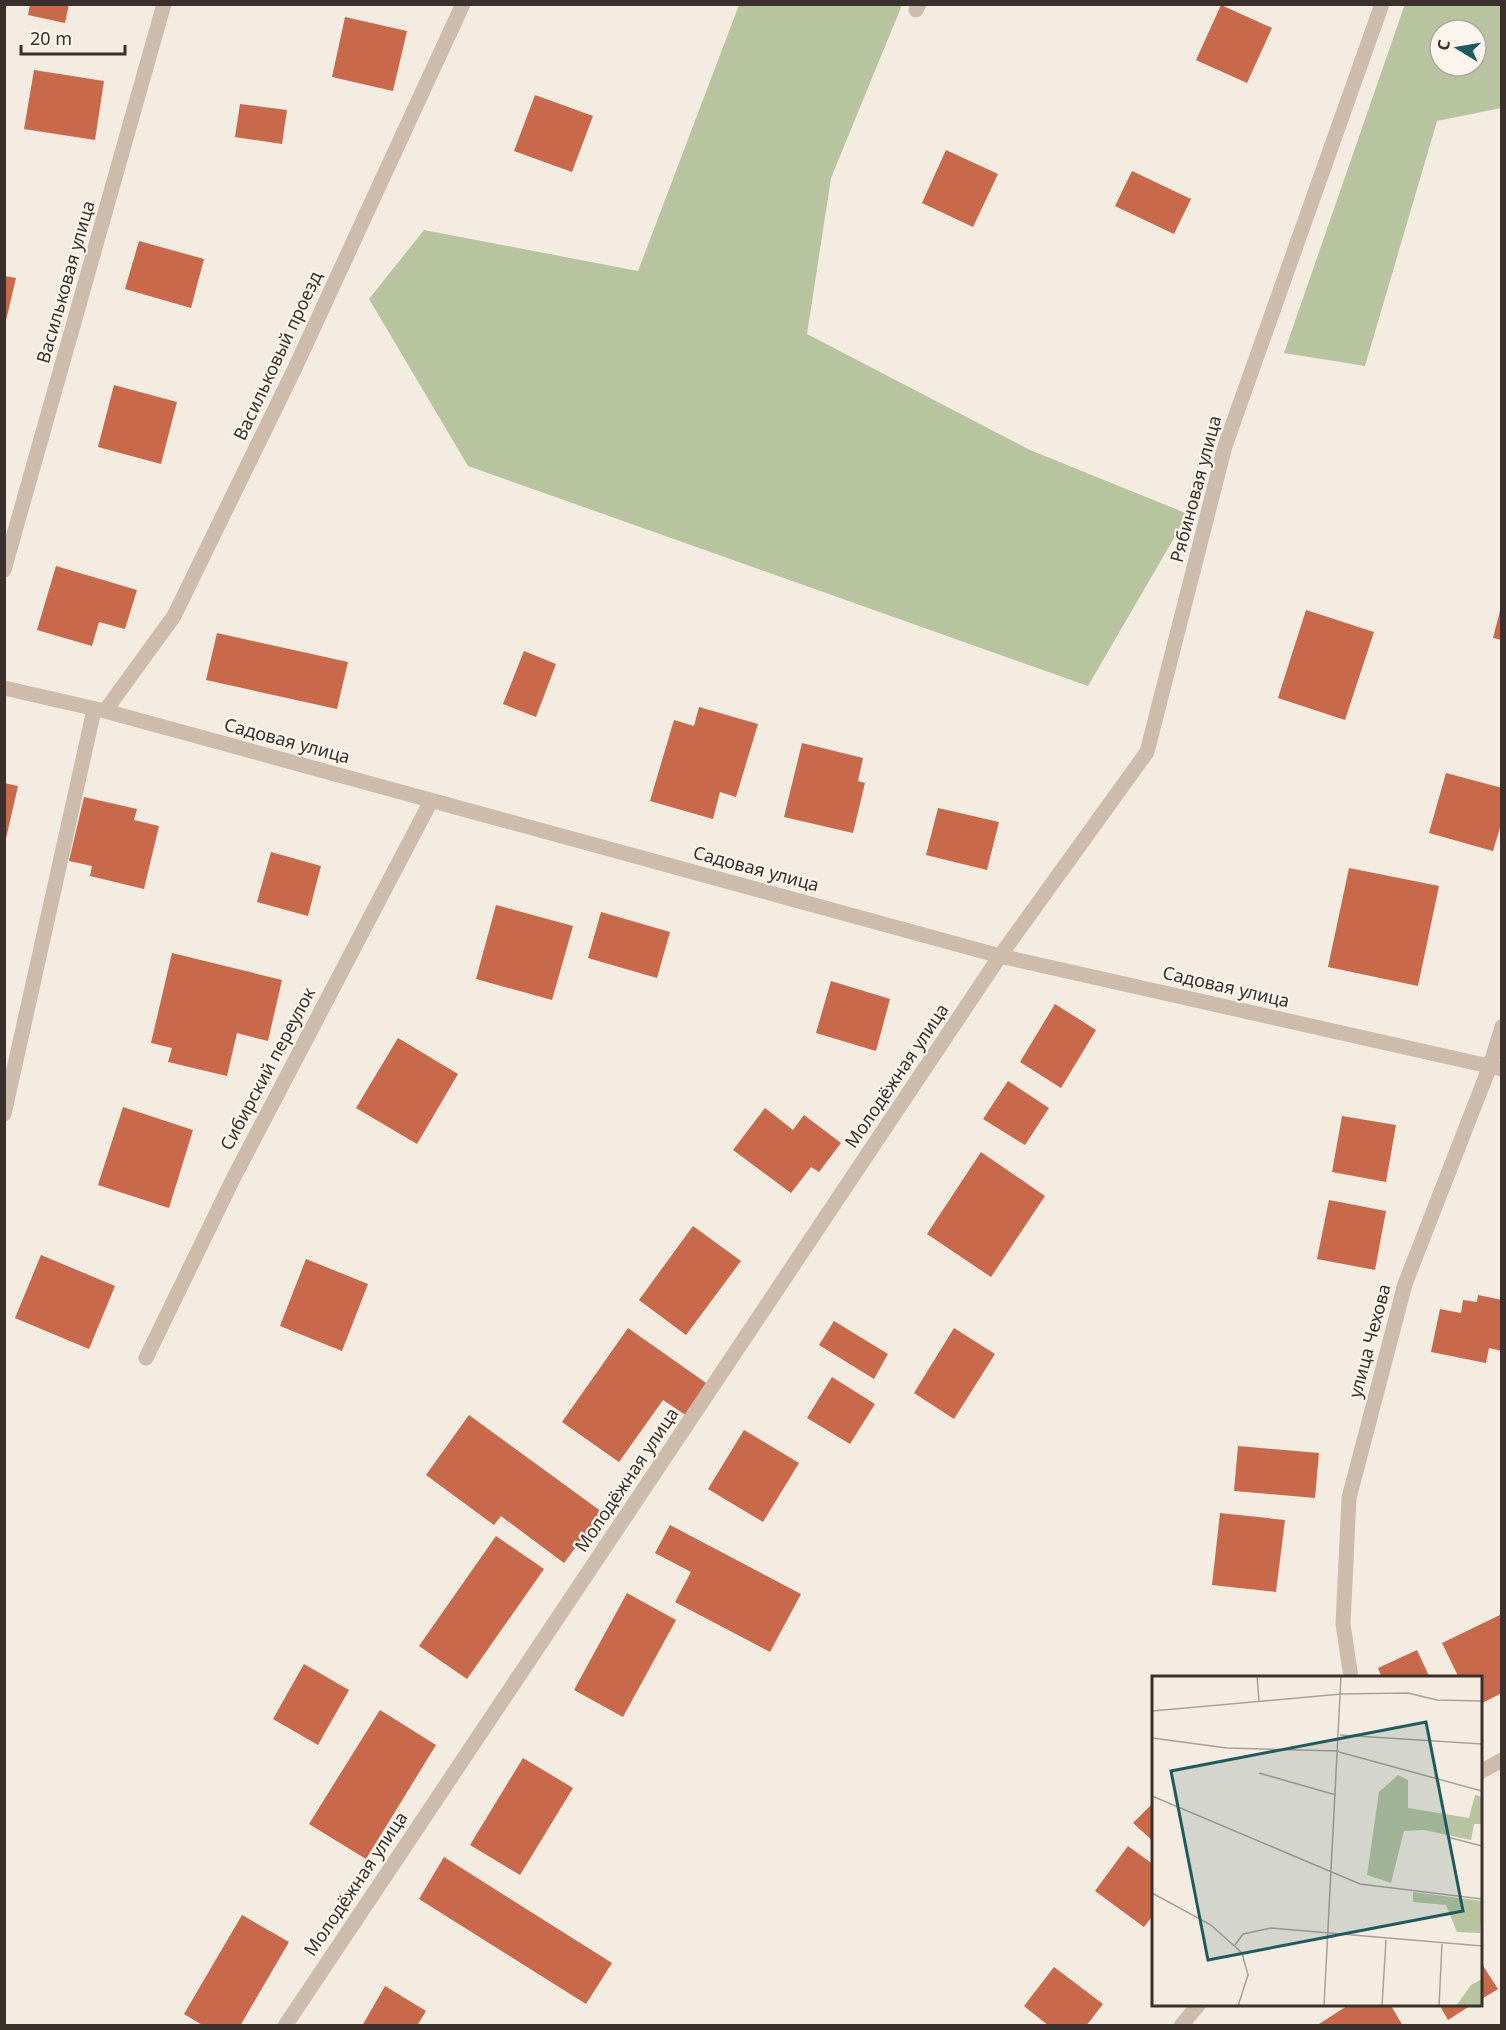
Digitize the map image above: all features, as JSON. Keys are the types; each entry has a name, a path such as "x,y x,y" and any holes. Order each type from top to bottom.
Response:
{"street":[{"name":"Васильковая улица","path":"4,570 164,4"},
{"name":"Васильковый проезд","path":"100,711 174,616 295,368 463,4"},
{"name":"Рябиновая улица","path":"1000,956 1147,752 1225,446 1382,4"},
{"name":"Садовая улица","path":"4,688 100,711 1000,956 1496,1067"},
{"path":"4,1114 100,711"},
{"name":"Сибирский переулок","path":"146,1358 234,1177 431,801"},
{"name":"Молодёжная улица","path":"285,2025 1000,956"},
{"name":"улица Чехова","path":"1351,1676 1343,1624 1349,1498 1405,1284 1496,1067 1502,1027"},
{"path":"1482,1771 1502,1760"},
{"path":"1180,2025 1196,2006"}],"green space":[{"path":"1405,4 1501,5 1501,108 1437,121 1365,366 1284,353"},
{"path":"739,5 902,5 831,178 807,334 1030,450 1188,514 1088,686 468,466 369,299 424,230 638,271"}],"building":[{"path":"30,4 69,4 65,23 28,15"},
{"path":"1221,5 1272,28 1247,83 1196,60"},
{"path":"345,17 407,31 393,91 332,77"},
{"path":"34,70 104,81 95,140 24,129"},
{"path":"535,95 593,116 572,172 514,151"},
{"path":"240,104 287,110 282,144 235,137"},
{"path":"946,150 998,174 973,227 922,203"},
{"path":"1132,171 1191,199 1174,234 1115,206"},
{"path":"139,241 204,259 191,308 125,289"},
{"path":"4,276 16,278 5,325 4,325"},
{"path":"114,385 177,402 161,464 98,447"},
{"path":"56,566 137,590 125,629 99,622 92,646 37,630"},
{"path":"1502,607 1502,640 1493,638"},
{"path":"1306,610 1374,632 1345,720 1278,698"},
{"path":"217,633 348,662 337,709 206,680"},
{"path":"524,651 556,664 536,717 503,704"},
{"path":"699,707 758,724 736,797 720,792 713,819 650,801 674,720 694,726"},
{"path":"802,743 863,758 858,781 865,783 853,833 784,817"},
{"path":"1446,773 1502,788 1502,821 1493,851 1429,833"},
{"path":"4,783 18,786 5,843 4,842"},
{"path":"84,797 137,809 134,820 159,826 144,889 90,876 92,866 69,861"},
{"path":"938,808 999,822 987,870 926,855"},
{"path":"271,852 321,866 308,916 257,902"},
{"path":"1349,868 1439,886 1418,986 1328,967"},
{"path":"496,905 573,926 552,1000 476,979"},
{"path":"601,912 670,932 657,978 588,958"},
{"path":"172,953 282,980 268,1041 237,1033 227,1076 168,1062 172,1048 151,1043"},
{"path":"831,981 890,999 876,1051 816,1033"},
{"path":"1055,1004 1096,1030 1061,1088 1020,1062"},
{"path":"398,1038 458,1074 417,1144 356,1108"},
{"path":"1008,1081 1049,1108 1025,1145 983,1119"},
{"path":"123,1107 193,1130 169,1208 98,1185"},
{"path":"765,1108 793,1130 804,1115 841,1143 819,1172 811,1167 791,1193 733,1150"},
{"path":"1342,1116 1396,1125 1386,1182 1332,1172"},
{"path":"981,1152 1045,1196 991,1277 927,1234"},
{"path":"1329,1200 1386,1211 1375,1270 1317,1259"},
{"path":"693,1226 741,1261 686,1335 639,1300"},
{"path":"41,1255 115,1286 89,1349 15,1318"},
{"path":"306,1259 368,1284 342,1351 280,1326"},
{"path":"1478,1295 1502,1300 1502,1351 1489,1348 1486,1363 1431,1352 1440,1309 1461,1313 1463,1300 1477,1302"},
{"path":"834,1321 888,1354 874,1379 819,1345"},
{"path":"628,1328 709,1385 687,1416 663,1400 619,1462 562,1422"},
{"path":"954,1328 995,1354 954,1419 914,1393"},
{"path":"832,1377 875,1404 850,1444 807,1418"},
{"path":"469,1415 602,1512 564,1563 501,1516 494,1525 426,1475"},
{"path":"744,1430 799,1463 763,1522 708,1489"},
{"path":"1238,1446 1319,1453 1315,1498 1234,1491"},
{"path":"1220,1513 1285,1520 1276,1592 1212,1585"},
{"path":"670,1525 801,1594 770,1652 675,1602 691,1572 655,1553"},
{"path":"496,1536 544,1569 467,1679 419,1646"},
{"path":"627,1593 676,1620 623,1717 574,1690"},
{"path":"1502,1614 1502,1693 1482,1703 1482,1676 1458,1676 1442,1643"},
{"path":"1417,1650 1429,1676 1381,1676 1378,1668"},
{"path":"304,1664 349,1690 318,1745 273,1719"},
{"path":"380,1710 436,1745 366,1859 309,1824"},
{"path":"523,1758 573,1788 520,1875 470,1845"},
{"path":"1152,1804 1152,1840 1133,1823"},
{"path":"1128,1846 1152,1864 1152,1917 1144,1927 1095,1891"},
{"path":"444,1857 612,1963 586,2004 419,1899"},
{"path":"242,1915 289,1942 240,2026 204,2026 184,2014"},
{"path":"1482,1964 1498,1989 1482,1999"},
{"path":"1054,1967 1103,2004 1086,2026 1049,2026 1024,2006"},
{"path":"385,1986 426,2011 417,2026 362,2026"},
{"path":"1347,2006 1391,2006 1403,2026 1316,2026"},
{"path":"1440,2006 1470,2006 1448,2020"}]}
